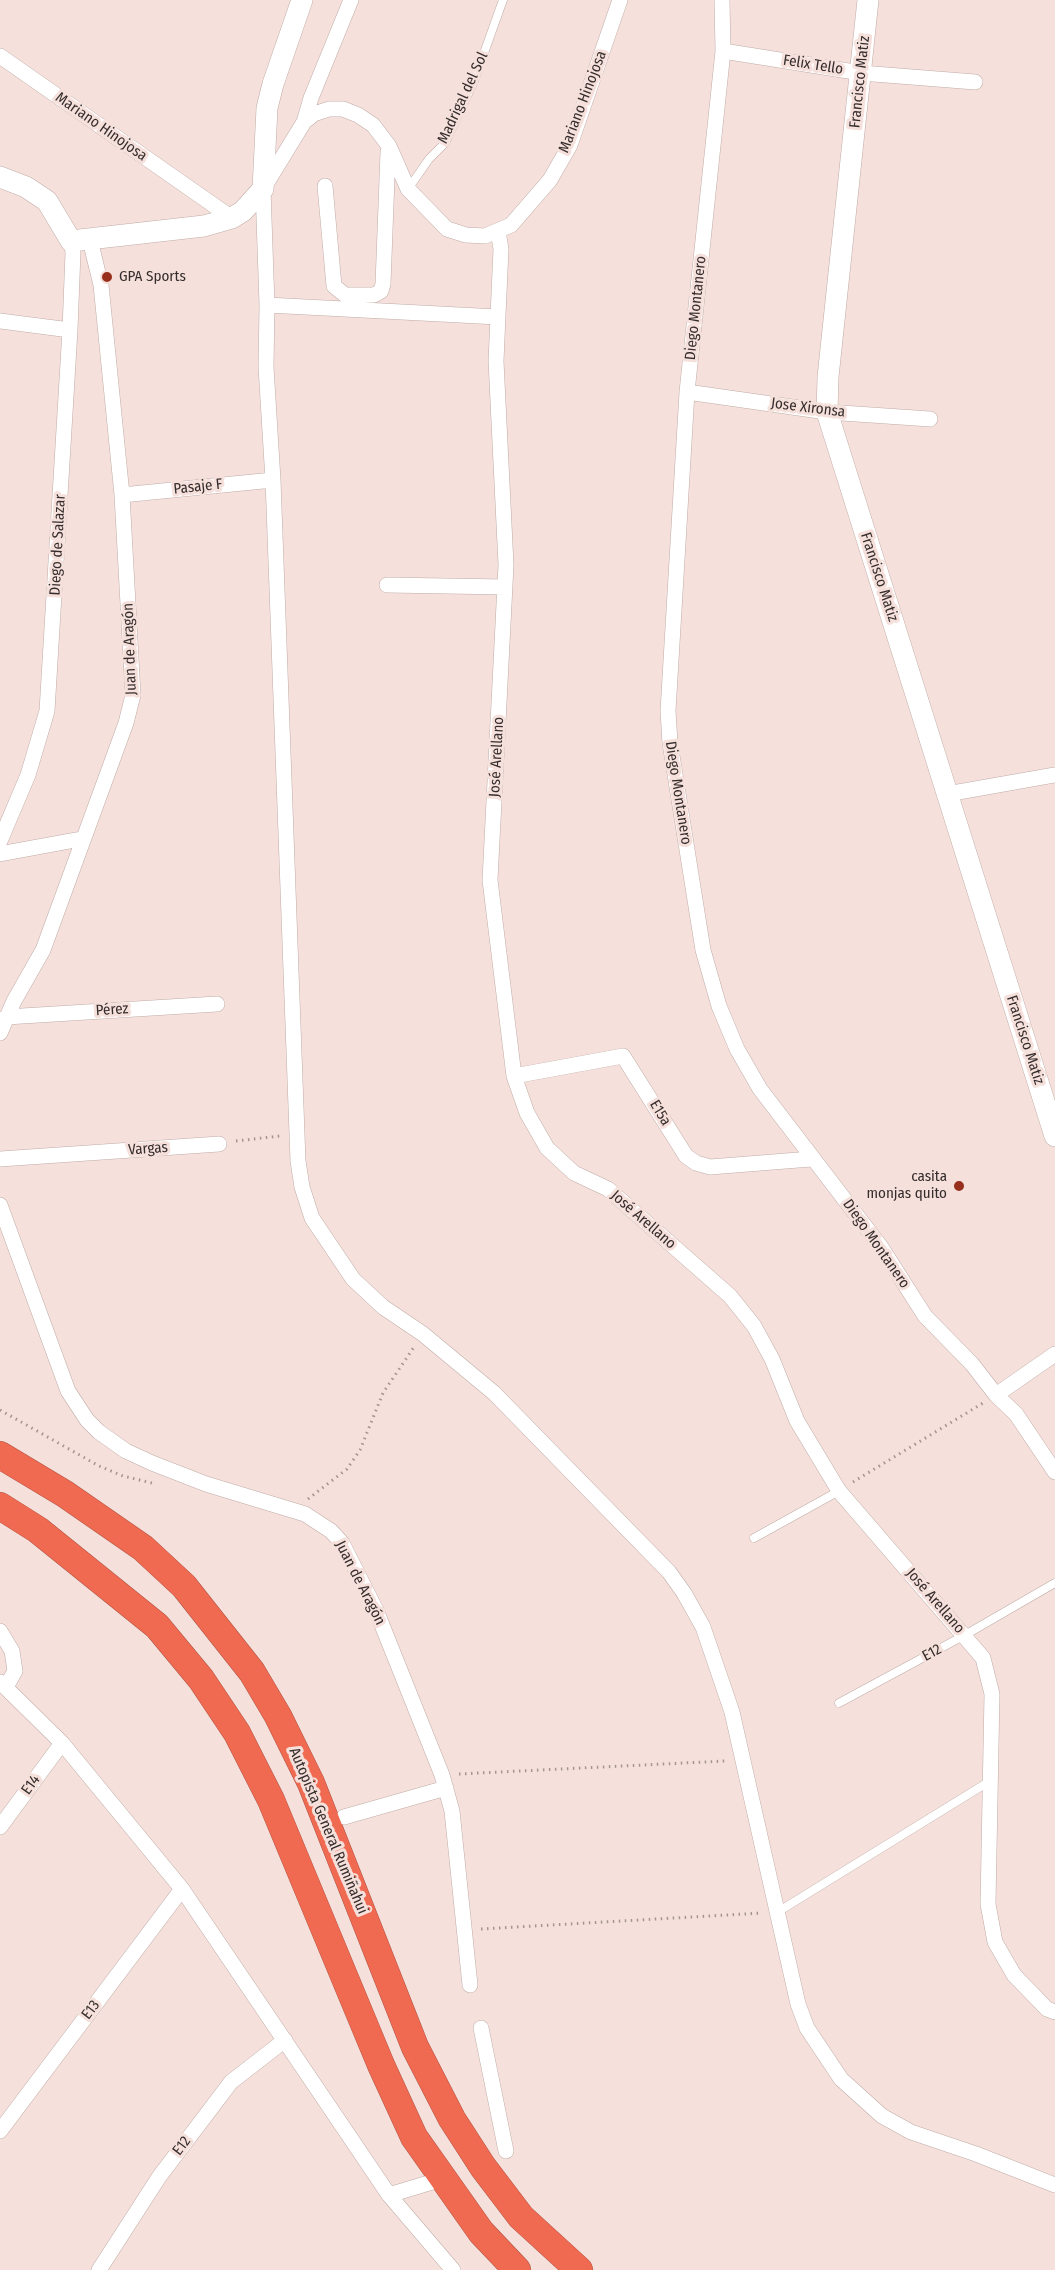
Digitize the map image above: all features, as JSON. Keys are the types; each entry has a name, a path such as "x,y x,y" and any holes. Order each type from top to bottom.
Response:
{"highway":[{"name":"Autopista General Rumiñahui","path":"0,1455 65,1494 143,1548 184,1586 252,1672 278,1716 311,1783 415,2047 452,2119 483,2168 511,2205 537,2233 579,2270"},
{"path":"0,1506 47,1538 157,1626 201,1679 225,1715 271,1800 381,2065 414,2137 481,2232 518,2270"}],"street":[{"path":"302,0 267,108 263,189 267,305 266,367 273,480 297,1134 302,1187 312,1218 353,1279 383,1307 423,1334 494,1393 669,1572 704,1627 732,1712 798,2004 807,2028 841,2079 858,2097 882,2116 911,2132 976,2154 1055,2186"},
{"path":"0,177 26,187 47,201 81,241 204,226 232,218 243,211 263,189 304,122 311,98 351,0"},
{"name":"Mariano Hinojosa","path":"304,122 314,114 329,109 343,109 358,115 373,125 389,146 408,189 447,229 466,235 485,236 498,231 511,225 536,198 570,145 620,0"},
{"name":"Diego Montanero","path":"722,0 723,51 687,392 668,711 703,950 719,1006 737,1049 760,1089 811,1159 881,1247 925,1316 1016,1414 1055,1472"},
{"name":"Francisco Matiz","path":"868,0 828,376 827,412 947,794 1052,1113 1055,1136"},
{"name":"Felix Tello","path":"723,51 861,73 975,82"},
{"name":"Mariano Hinojosa","path":"0,56 232,218"},
{"path":"325,186 334,286 345,295 374,295 381,291 383,284 389,146"},
{"name":"José Arellano","path":"498,231 501,249 496,361 505,588 490,880 514,1076 527,1113 547,1148 574,1173 608,1189 730,1296 754,1326 772,1359 797,1421 839,1491 983,1658 992,1694 988,1904 995,1942 1014,1975 1047,2008 1055,2012"},
{"name":"Diego de Salazar","path":"0,841 28,775 47,711 74,252 81,241"},
{"name":"Juan de Aragón","path":"0,1033 6,1017 43,950 81,839 126,723 133,694 122,495 101,285 81,241"},
{"path":"267,305 498,317"},
{"path":"0,321 70,330"},
{"name":"Jose Xironsa","path":"687,392 827,412 930,419"},
{"name":"Pasaje F","path":"122,495 273,480"},
{"path":"387,585 505,588"},
{"path":"947,794 1055,775"},
{"path":"0,854 81,839"},
{"name":"Pérez","path":"6,1017 217,1004"},
{"name":"E15a","path":"514,1076 623,1056 686,1156 696,1163 710,1167 811,1159"},
{"name":"Vargas","path":"0,1159 219,1144"},
{"name":"Juan de Aragón","path":"0,1204 61,1375 77,1407 93,1426 112,1443 152,1463 206,1484 292,1510 318,1521 342,1543 376,1610 444,1782 452,1811 470,1985"},
{"path":"996,1395 1055,1354"},
{"path":"0,1631 12,1651 15,1671 3,1684 62,1743 182,1888 389,2195 453,2270"},
{"name":"E14","path":"0,1827 62,1743"},
{"path":"344,1817 444,1782"},
{"name":"E13","path":"0,2131 182,1888"},
{"path":"482,2028 506,2151"},
{"name":"E12","path":"99,2270 159,2178 231,2082 285,2040"},
{"path":"509,2177 511,2205"},
{"path":"389,2195 442,2179"}],"lane":[{"name":"Madrigal del Sol","path":"408,189 445,143 474,81 503,0"},
{"path":"754,1538 839,1491"},
{"name":"E12","path":"839,1703 1055,1583"},
{"path":"776,1912 991,1780"}],"path":[{"path":"219,1144 297,1134"},
{"path":"292,1510 347,1468 360,1450 383,1393 423,1334"},
{"path":"839,1491 996,1395"},
{"path":"0,1410 99,1466 123,1476 162,1483"},
{"path":"444,1782 742,1760"},
{"path":"464,1930 776,1912"}],"place":[{"name":"GPA Sports","path":"107,277"},
{"name":"casita monjas quito","path":"959,1186"}]}
